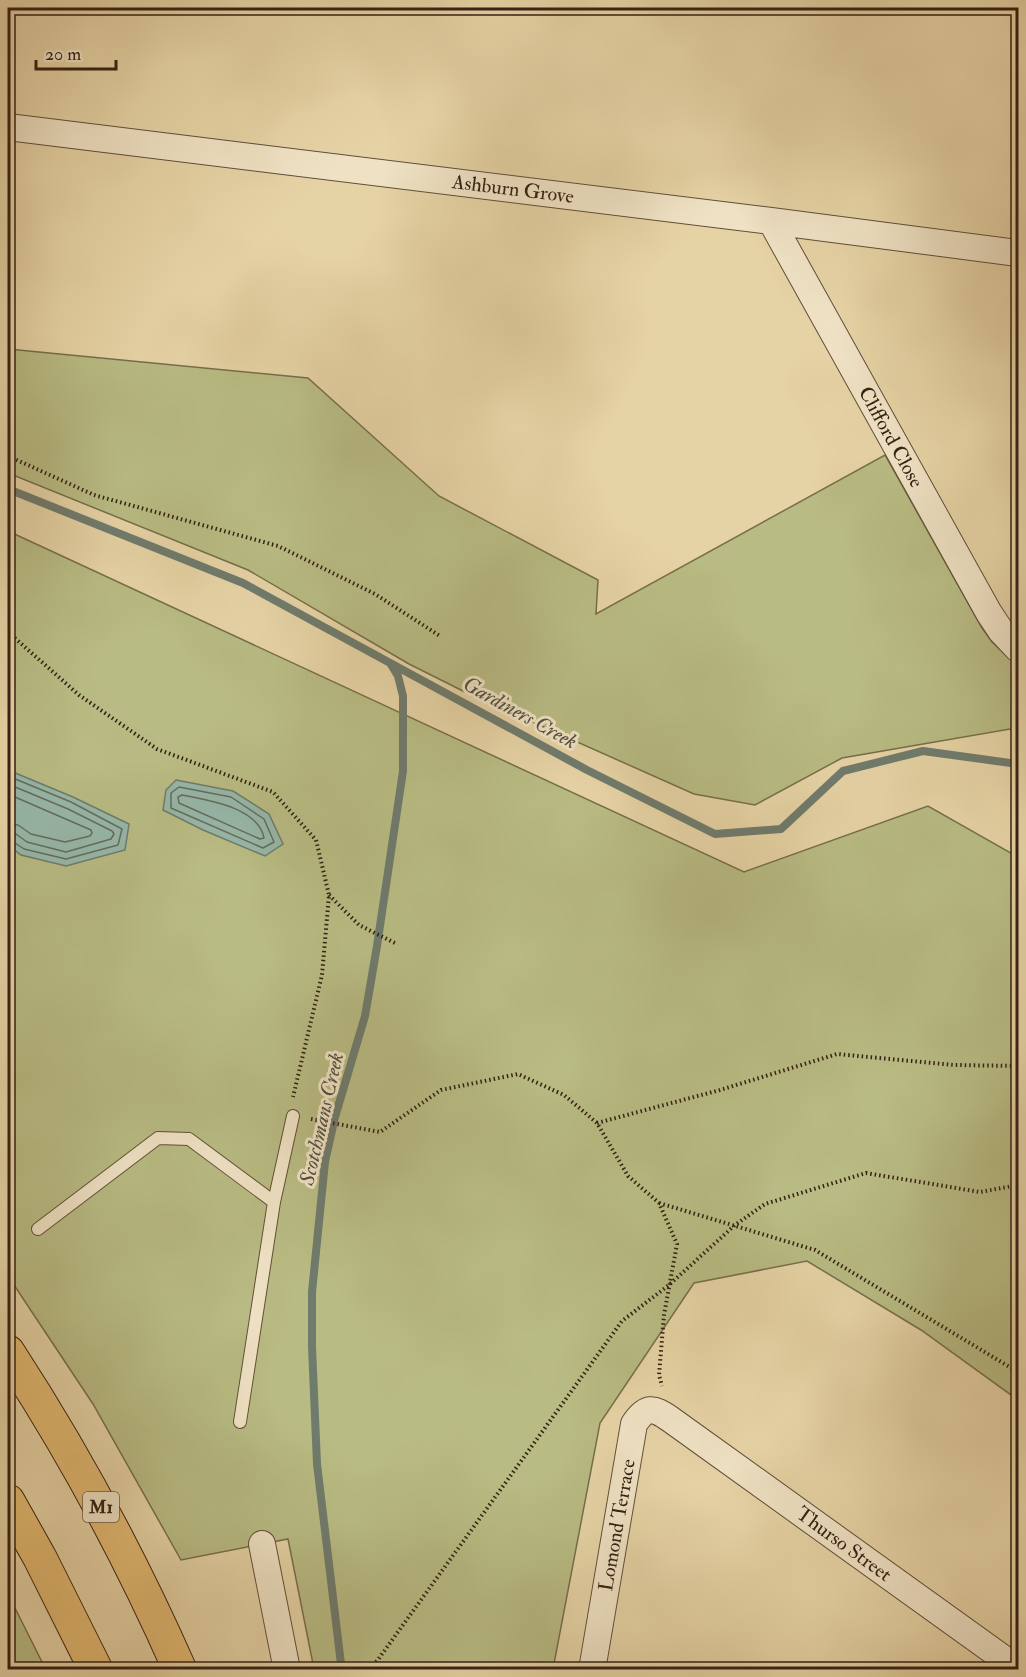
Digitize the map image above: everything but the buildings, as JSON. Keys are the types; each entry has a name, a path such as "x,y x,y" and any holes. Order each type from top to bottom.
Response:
{"highway":[{"name":"M1","path":"8,1352 105,1512 180,1670"},
{"path":"8,1502 40,1558 96,1670"}],"street":[{"name":"Ashburn Grove","path":"8,127 771,220 1018,253"},
{"name":"Clifford Close","path":"771,220 988,613 1018,649"},
{"name":"Lomond Terrace","path":"592,1670 634,1425 639,1417 651,1410 658,1410 670,1419"},
{"name":"Thurso Street","path":"670,1419 1018,1669"},
{"path":"262,1544 287,1670"}],"lane":[{"path":"240,1422 274,1202 299,1117"},
{"path":"38,1230 158,1138 189,1139 274,1202"}],"path":[{"path":"8,456 94,495 278,546 375,594 440,636"},
{"path":"8,632 79,695 157,749 273,792 316,840 329,895 322,975 293,1096 299,1117 380,1132 441,1090 518,1074 564,1095 597,1123 628,1176 659,1203 678,1244 669,1285 659,1375 670,1419"},
{"path":"329,895 359,925 395,943"},
{"path":"597,1123 720,1090 837,1054 954,1065 1018,1066"},
{"path":"365,1670 377,1661 622,1321 669,1285 735,1225 765,1204 866,1173 980,1192 1018,1185"},
{"path":"659,1203 815,1250 1018,1372"}],"green space":[{"path":"8,349 308,378 439,496 598,580 596,614 885,455 982,628 992,642 1018,667 1018,736 1010,729 842,758 755,805 694,794 465,692 409,664 248,570 8,473"},
{"path":"8,531 744,872 928,806 1018,857 1018,1400 921,1330 807,1261 694,1283 600,1423 553,1669 314,1669 288,1539 181,1560 93,1404 8,1276"},
{"path":"8,1594 42,1662 46,1669 8,1669"}],"water":[{"path":"8,770 73,797 129,824 125,850 66,866 21,855 8,845"},
{"path":"176,780 233,791 269,814 283,844 265,856 163,810 166,790"}],"waterway":[{"name":"Gardiners Creek","path":"8,489 243,583 587,770 715,834 781,829 843,771 923,751 1018,764"},
{"name":"Scotchmans Creek","path":"341,1664 317,1464 312,1292 325,1162 335,1117 365,1016 403,771 403,696 398,676 390,663"}]}
